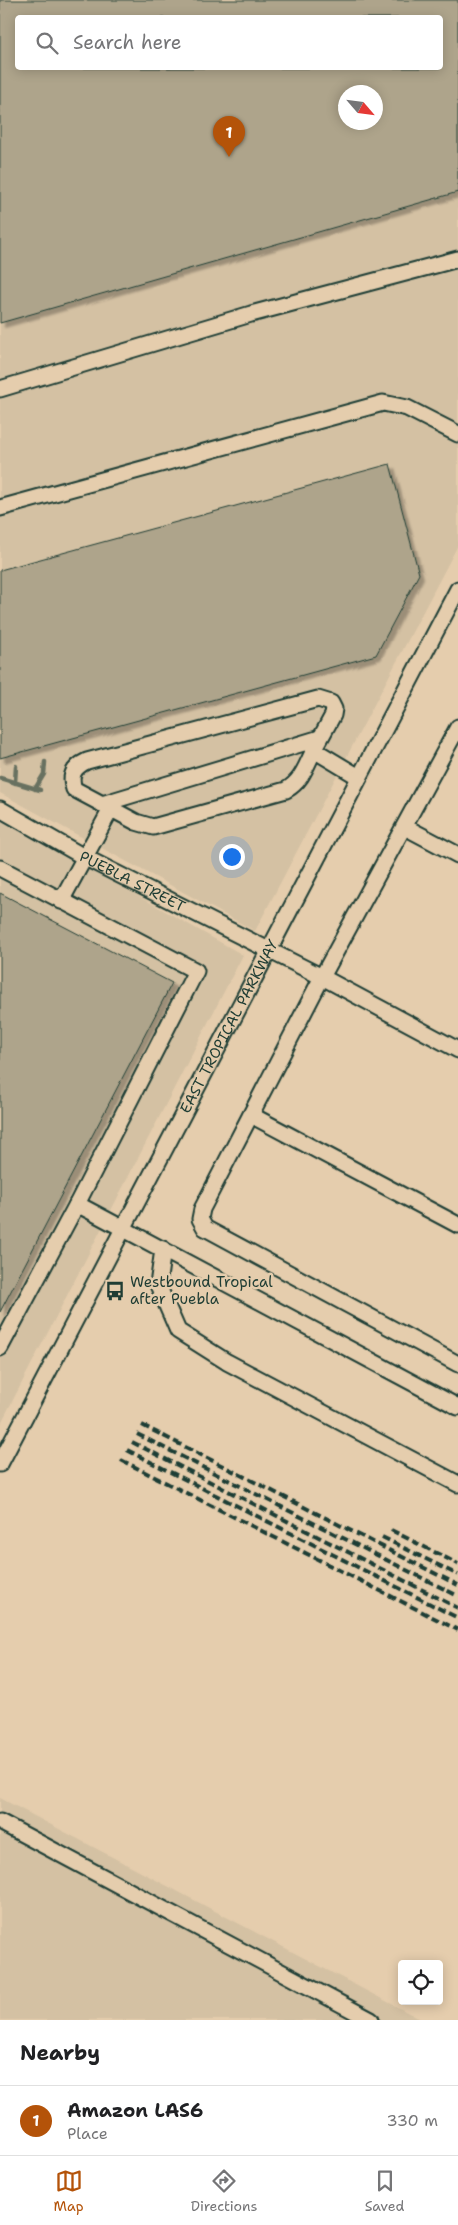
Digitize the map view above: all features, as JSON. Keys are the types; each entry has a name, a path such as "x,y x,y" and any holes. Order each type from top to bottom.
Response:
{"street":[{"path":"0,389 251,314 458,258"},
{"path":"0,508 383,403 407,408 458,434"},
{"name":"EAST TROPICAL PARKWAY","path":"0,1464 458,589"},
{"path":"318,699 331,703 334,708 333,714 301,777 286,790 153,827 144,826 106,806 74,789 71,781 72,772 78,765 318,699"},
{"path":"458,727 322,977 202,1209 200,1219 205,1228 458,1364"},
{"path":"317,744 359,777"},
{"path":"106,806 317,744"},
{"path":"61,901 84,857 106,806"},
{"name":"PUEBLA STREET","path":"0,809 84,857 322,977 458,1050"},
{"path":"405,827 458,855"},
{"path":"0,868 196,971 77,1204 0,1348"},
{"path":"251,1115 458,1225"},
{"path":"77,1204 458,1407"},
{"path":"163,1249 158,1285 178,1331 227,1362 458,1484"},
{"path":"0,1822 371,2020"}],"shaded area":[{"path":"0,0 458,0 458,545 255,931 0,793"},
{"path":"0,818 243,955 0,1425"},
{"path":"0,1798 422,2020 0,2020"}],"building":[{"path":"0,0 458,0 458,192 0,323"},
{"path":"390,464 419,574 376,655 0,758 0,570"},
{"path":"0,893 172,983 0,1312"}],"waterway":[{"path":"35,789 44,774 45,762"},
{"path":"15,783 16,766"},
{"path":"0,778 40,790"}],"railway":[{"path":"142,1425 458,1585"},
{"path":"137,1434 458,1596"},
{"path":"132,1442 458,1608"},
{"path":"127,1450 458,1618"},
{"path":"121,1460 458,1630"},
{"path":"391,1530 458,1564"},
{"path":"382,1537 458,1575"}],"place":[{"name":"Amazon LAS6","path":"229,157"},
{"name":"Westbound Tropical after Puebla","path":"115,1291"}]}
